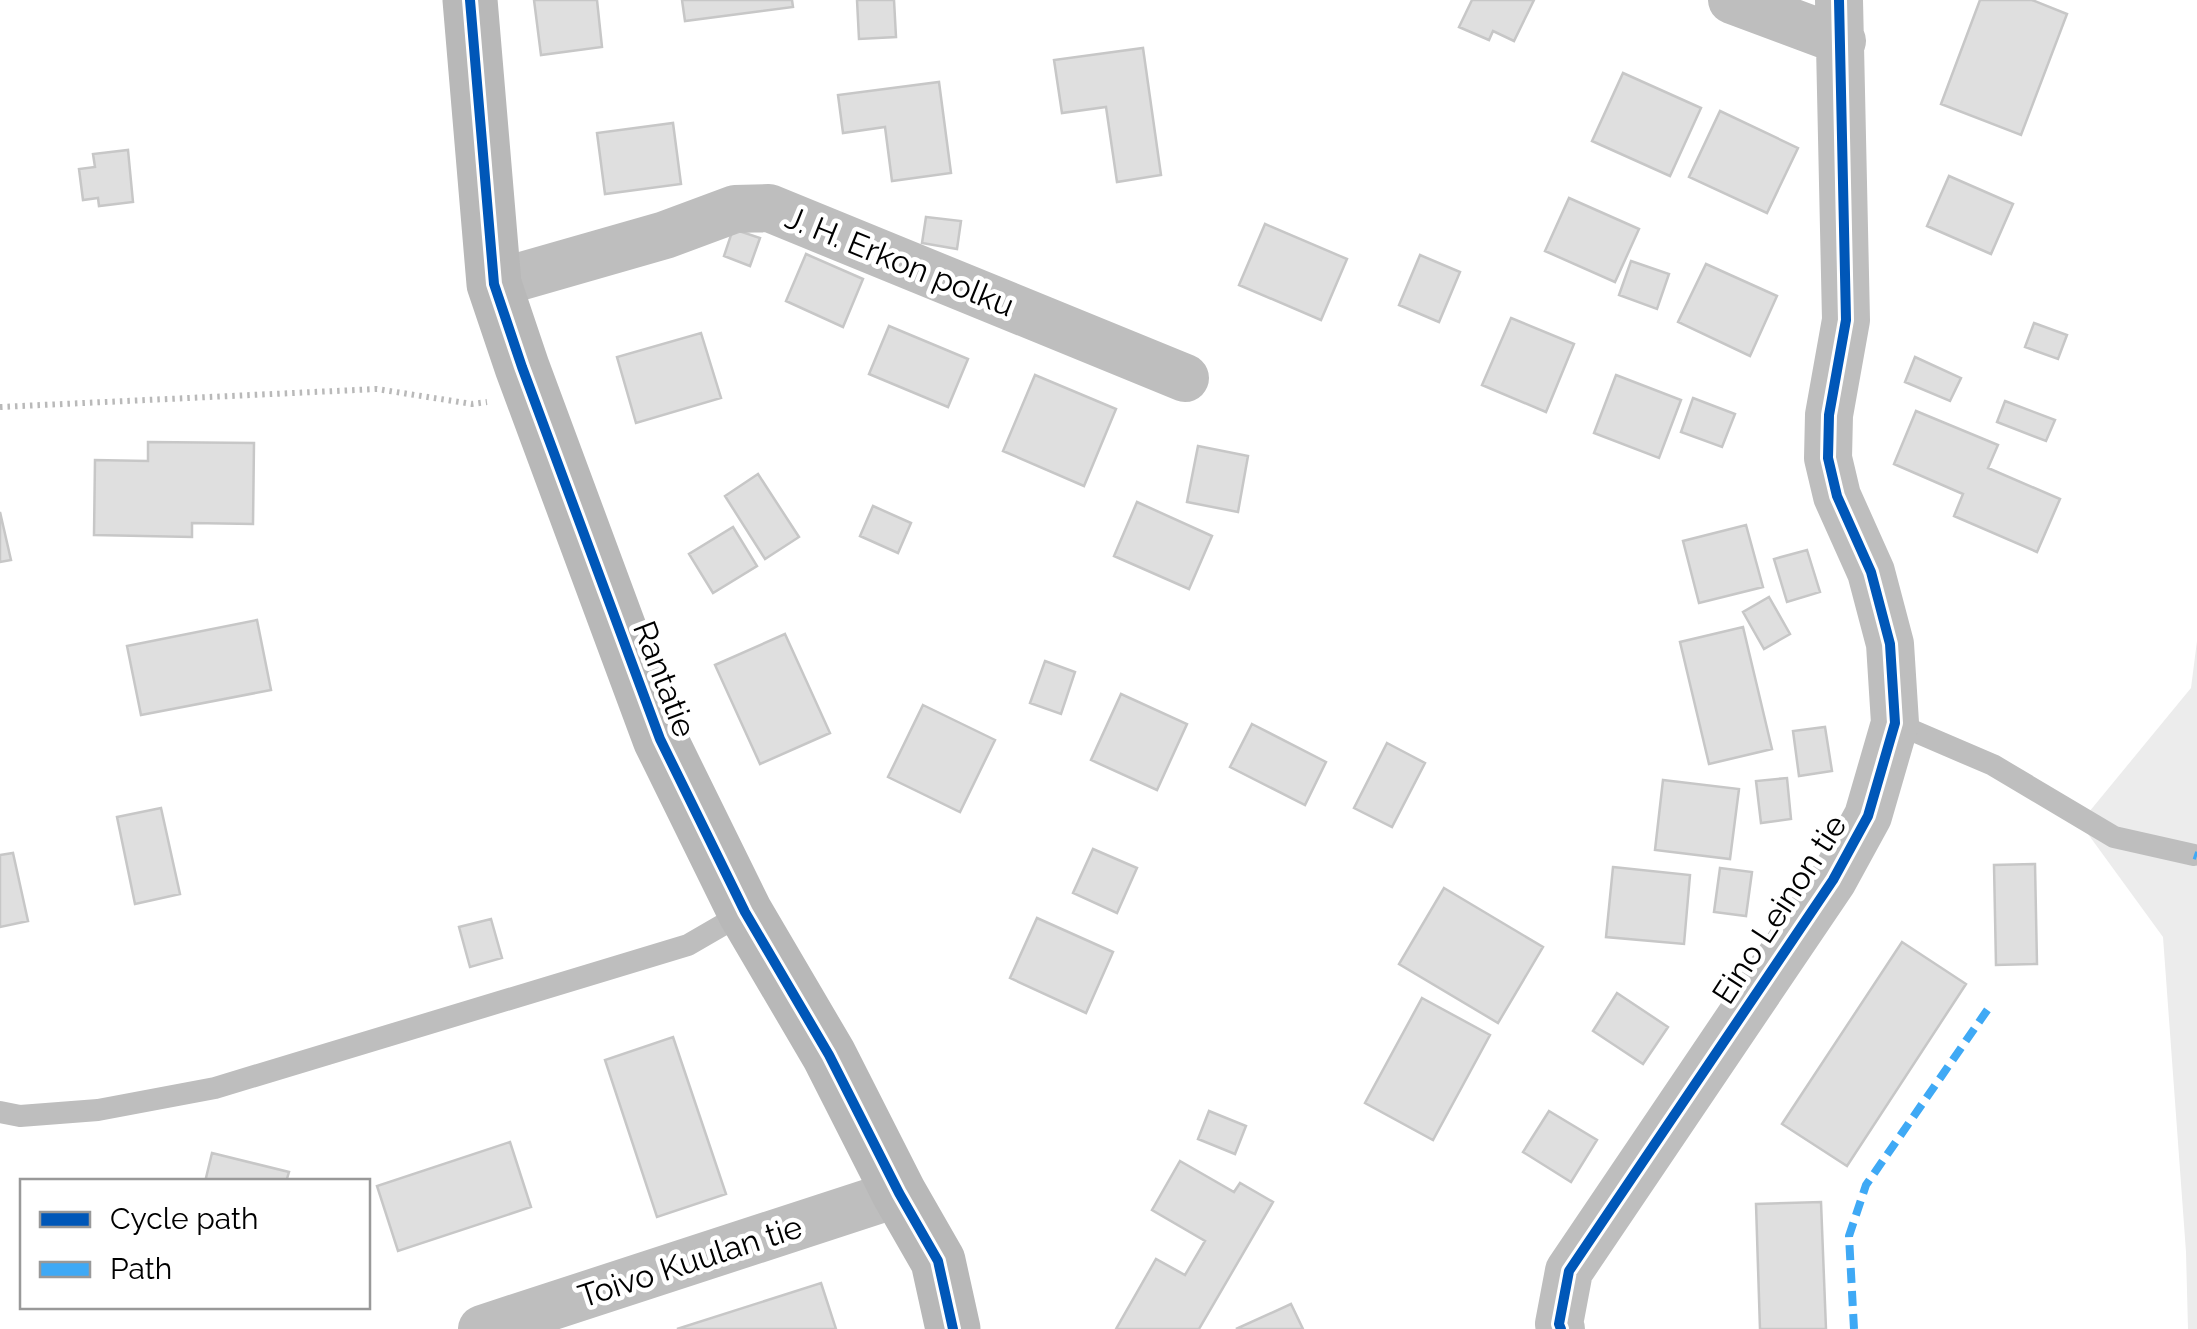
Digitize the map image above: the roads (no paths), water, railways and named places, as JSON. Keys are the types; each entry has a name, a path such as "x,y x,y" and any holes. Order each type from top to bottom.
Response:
{"street":[{"name":"Rantatie","path":"470,0 494,284 532,393 660,739 746,912 829,1055 938,1261 953,1329"},
{"path":"1732,0 1840,21"},
{"name":"Eino Leinon tie","path":"1561,1329 1568,1270 1832,880 1868,816 1895,724 1890,644 1871,572 1837,496 1828,458 1829,416 1846,320 1840,21"},
{"name":"J. H. Erkon polku","path":"494,284 665,235 735,209 769,208 1185,378"},
{"name":"Toivo Kuulan tie","path":"482,1329 899,1193"}],"lane":[{"path":"1895,724 1992,765 2114,837 2194,855"},
{"path":"0,1112 20,1116 98,1110 215,1088 688,946 746,912"}]}
